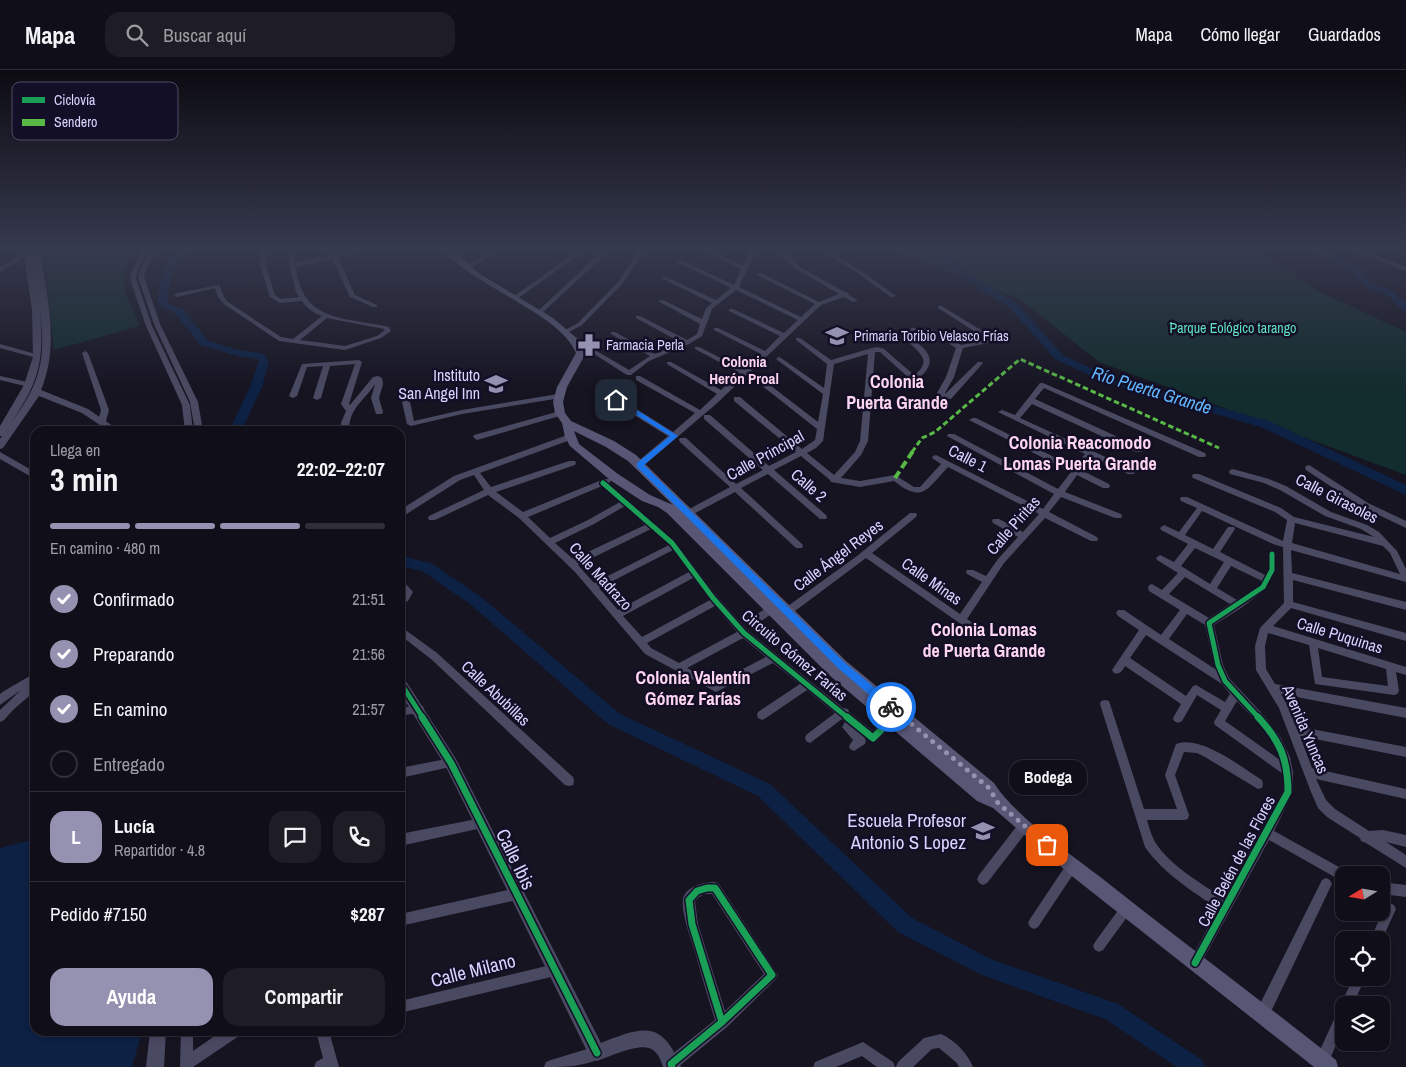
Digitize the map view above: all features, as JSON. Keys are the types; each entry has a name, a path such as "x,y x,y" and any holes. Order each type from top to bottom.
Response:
{"main road":[{"path":"511,296 566,330 581,347 579,358 558,396 570,437 580,451 609,480 646,498 668,501"},
{"path":"564,418 622,450 639,465 668,501 684,515 833,670 982,796 998,803"},
{"path":"779,613 989,788 998,803 1072,866 1326,1064"}],"street":[{"path":"0,433 4,420 29,385 37,356 38,345 34,296"},
{"path":"0,446 35,396 47,358 48,339 39,296"},
{"path":"139,296 149,326 186,405 188,426"},
{"path":"147,296 157,324 194,402 198,426"},
{"path":"220,296 226,303 242,312 279,339 345,348 379,337 388,331 380,327 313,312 300,296"},
{"path":"272,296 280,302 301,299"},
{"path":"352,296 375,306"},
{"path":"515,298 519,296"},
{"path":"539,313 558,296"},
{"path":"566,330 580,324 608,296"},
{"path":"700,296 716,303"},
{"path":"581,347 593,351 629,373 654,356 687,343 700,335 708,308 725,296"},
{"path":"751,296 803,320"},
{"path":"802,296 819,304"},
{"path":"639,465 674,436 704,415 722,394 819,304 842,296"},
{"path":"848,296 855,301"},
{"path":"661,301 704,323"},
{"path":"895,388 925,369 927,360 924,354 907,337 906,334 909,332 921,329 928,330 960,347 991,341 989,335 940,307"},
{"path":"731,310 785,336"},
{"path":"295,341 326,316"},
{"path":"638,317 687,343"},
{"path":"716,328 766,354"},
{"path":"613,333 654,356"},
{"path":"798,339 831,363 872,350 882,350 912,377"},
{"path":"0,346 37,356"},
{"path":"960,347 950,377 940,393 943,396 948,397 980,363"},
{"path":"697,348 745,373"},
{"path":"834,480 858,453 864,442 872,350"},
{"path":"84,353 106,410 102,421"},
{"path":"779,359 827,394"},
{"path":"293,396 304,365 359,362 344,426"},
{"path":"668,363 722,394"},
{"name":"Calle Principal","path":"684,515 801,452 819,440 831,363"},
{"path":"317,398 327,364"},
{"path":"0,378 29,385"},
{"path":"347,408 370,386 374,379 378,378 379,384 375,398 379,412"},
{"name":"Calle 2","path":"638,378 704,415 823,517"},
{"path":"760,381 822,428"},
{"path":"1016,418 1043,385 1202,455"},
{"path":"35,396 78,408 108,426"},
{"path":"35,396 78,415 95,426"},
{"path":"406,402 411,424 462,412 558,396"},
{"path":"737,399 834,480 846,484 874,484 895,478 913,491 918,491 922,490 946,464"},
{"path":"616,400 674,436"},
{"path":"1030,400 1139,450"},
{"path":"1002,412 1130,472"},
{"path":"477,436 564,418"},
{"path":"973,420 1106,486"},
{"path":"951,436 1060,493 1118,516"},
{"path":"405,511 456,478 570,437"},
{"path":"683,440 799,546"},
{"name":"Calle Piritas","path":"961,620 1001,561 1044,514 1090,452"},
{"path":"0,455 30,473"},
{"name":"Calle 1","path":"936,458 1094,539"},
{"path":"432,518 489,491 572,462"},
{"path":"1310,468 1365,505 1406,526"},
{"name":"Calle Madrazo","path":"475,471 489,491 522,516 594,587 648,651 716,688 775,657"},
{"name":"Calle Girasoles","path":"1234,472 1283,488 1328,514 1364,527 1376,534 1393,551 1406,579"},
{"path":"1196,476 1278,510 1291,519 1385,543"},
{"path":"522,516 609,480"},
{"name":"Circuito Gómez Farías","path":"609,480 626,502 674,546 716,601 744,633 844,712 873,738 891,720"},
{"path":"1184,498 1249,530 1287,545 1406,579"},
{"path":"549,542 591,522 626,502"},
{"path":"1180,536 1198,511"},
{"name":"Calle Ángel Reyes","path":"751,623 779,613 866,553 913,515"},
{"path":"1265,628 1289,604 1287,545 1291,519"},
{"path":"996,521 1024,536"},
{"path":"571,564 652,525"},
{"path":"1164,528 1267,580"},
{"path":"1215,553 1231,529"},
{"path":"1175,567 1194,542"},
{"path":"594,587 674,546"},
{"name":"Calle Minas","path":"866,553 981,634"},
{"path":"1152,588 1208,624 1263,587 1272,570 1272,554"},
{"path":"1160,558 1238,605"},
{"path":"1212,588 1229,561"},
{"path":"970,572 987,582"},
{"path":"1164,595 1185,572"},
{"path":"617,615 694,573"},
{"path":"1289,576 1406,606"},
{"path":"641,642 716,601"},
{"path":"1289,604 1406,637"},
{"path":"1162,640 1186,609"},
{"path":"1121,613 1225,681"},
{"name":"Calle Belén de las Flores","path":"1195,963 1288,792 1288,772 1285,757 1277,741 1263,722 1235,694 1225,681 1218,665 1208,624"},
{"name":"Calle Puquinas","path":"1265,628 1406,671"},
{"name":"Avenida Yuncas","path":"1265,628 1260,646 1261,670 1274,688 1322,804 1331,814 1406,862"},
{"path":"1117,670 1145,629"},
{"path":"678,668 744,633"},
{"name":"Calle Abubillas","path":"405,634 434,656 569,781"},
{"path":"1313,643 1318,681 1394,691 1390,666"},
{"path":"1125,660 1188,703"},
{"path":"0,701 7,694 30,680"},
{"path":"762,715 808,684"},
{"path":"0,717 30,688"},
{"path":"1274,688 1406,713"},
{"name":"Calle Ibis","path":"405,689 451,763 597,1053"},
{"path":"1178,718 1196,689 1227,709"},
{"path":"1235,694 1218,722 1288,772"},
{"path":"1105,704 1139,814 1149,843 1156,855 1226,907"},
{"path":"405,711 419,709"},
{"path":"810,738 844,712"},
{"path":"853,721 847,727 861,741 854,746"},
{"path":"1293,730 1406,752"},
{"path":"1139,814 1184,815 1170,775 1180,747 1185,745 1200,749 1258,784"},
{"path":"405,772 451,763"},
{"path":"1309,772 1406,794"},
{"path":"405,839 482,823"},
{"path":"983,879 1024,826"},
{"path":"1267,832 1335,871"},
{"path":"1365,837 1382,836 1406,841"},
{"path":"1034,923 1072,866"},
{"path":"1263,1013 1326,884"},
{"path":"551,1067 645,1037 654,1040 672,1065 722,1022 772,975 715,888 705,887 696,890 689,900 692,924 722,1022"},
{"path":"1390,889 1406,891"},
{"path":"405,919 516,894"},
{"path":"1099,946 1126,909"},
{"name":"Calle Milano","path":"405,1006 555,970"},
{"path":"155,1067 158,1036"},
{"path":"186,1065 188,1036"},
{"path":"186,1065 227,1036"},
{"path":"323,1036 328,1065"},
{"path":"1326,1064 1335,1038"},
{"path":"903,1067 929,1042 941,1041 962,1058 966,1067"},
{"path":"820,1067 863,1049 888,1067"}],"green space":[{"path":"48,296 126,296 140,326 54,350"},
{"name":"´Parque Eológico tarango","path":"1010,296 1328,296 1406,332 1406,475 1099,362 1021,300"}],"water":[{"path":"30,840 30,1036 141,1036 132,1067 0,1067 0,848"}],"waterway":[{"path":"163,296 162,304 179,311 204,343 238,353 260,356 264,361 256,387 237,426"},
{"name":"Río Puerta Grande","path":"997,296 1012,304 1059,357 1108,380 1265,424 1406,490"},
{"path":"1393,296 1406,308"},
{"path":"405,562 426,567 475,600 614,719 764,790 905,925 989,968 1111,1011 1195,1067"}],"marked path":[{"path":"895,478 922,438 935,432 1020,359 1219,448"}],"cycle path":[{"path":"603,483 672,543 713,598 744,633 873,738 891,720"},
{"path":"1195,963 1288,792 1288,772 1285,757 1277,741 1263,722 1225,681 1218,665 1209,623 1263,587 1272,570 1272,554"},
{"path":"405,690 451,763 597,1053"},
{"path":"672,1067 671,1064 722,1022 772,975 715,888 707,888 697,891 689,900 692,924 722,1022"}],"way so far":[{"path":"891,707 989,788 998,803 1047,845"}],"place":[{"name":"Primaria Toribio Velasco Frías","path":"837,336"},
{"name":"Farmacia Perla","path":"589,345"},
{"name":"Instituto San Angel Inn","path":"496,384"},
{"name":"Escuela Profesor Antonio S Lopez","path":"983,831"},
{"name":"Bodega","path":"1047,845"}],"district":[{"name":"Colonia Herón Proal","path":"744,370"},
{"name":"Colonia Puerta Grande","path":"897,391"},
{"name":"Colonia Reacomodo Lomas Puerta Grande","path":"1080,452"},
{"name":"Colonia Lomas de Puerta Grande","path":"984,639"},
{"name":"Colonia Valentín Gómez Farías","path":"693,687"}],"route":[{"path":"616,400 674,436 639,465 689,512 841,665 891,707"}]}
